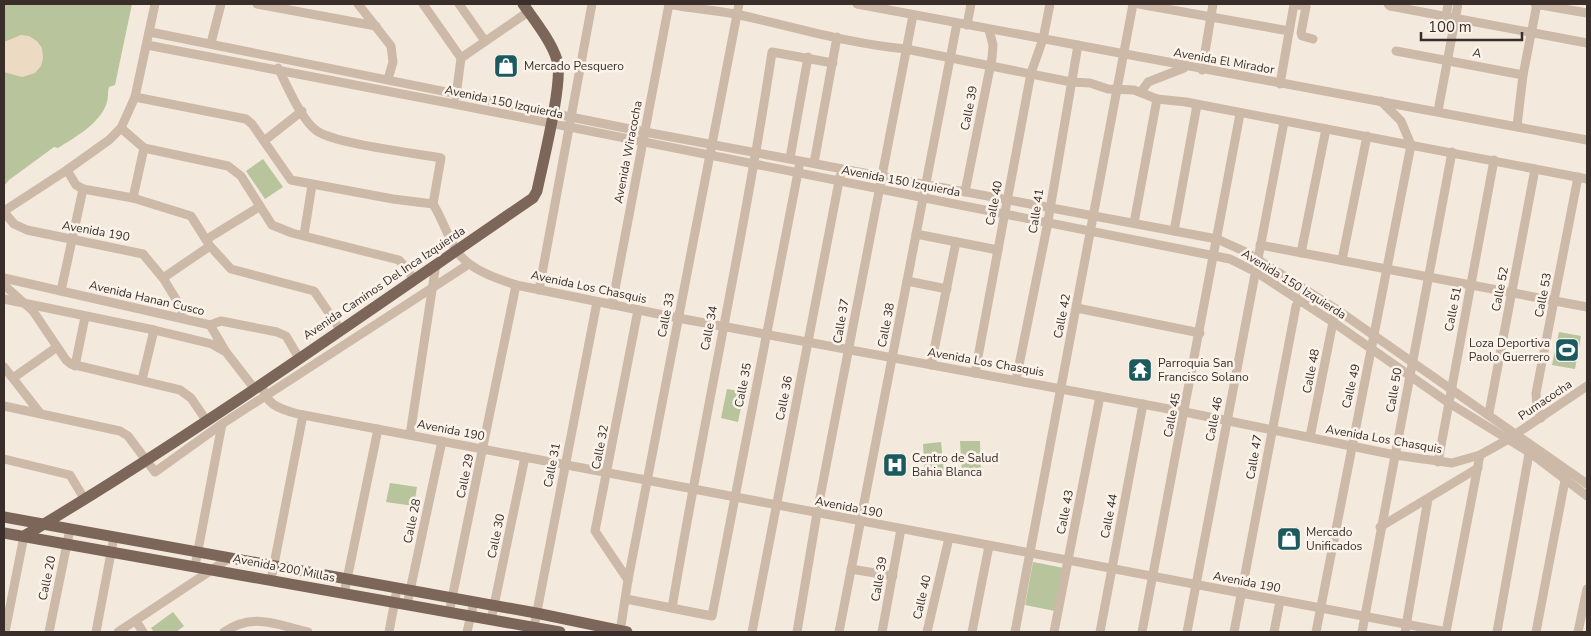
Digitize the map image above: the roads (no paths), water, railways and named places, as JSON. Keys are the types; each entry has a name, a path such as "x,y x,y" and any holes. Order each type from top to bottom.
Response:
{"main road":[{"name":"Avenida Caminos Del Inca Izquierda","path":"24,536 85,500 300,358 535,194 552,119 558,61 526,6"},
{"name":"Avenida 200 Millas","path":"4,517 197,554 536,613 623,632"},
{"name":"Avenida 200 Millas","path":"4,533 214,569 491,620 533,630 560,632"}],"street":[{"path":"4,212 109,140 121,128 136,97 155,4"},
{"path":"211,43 220,4"},
{"path":"257,4 376,26"},
{"path":"358,4 376,26 394,54 388,79"},
{"path":"423,4 461,58 454,104"},
{"path":"458,4 486,41"},
{"path":"539,290 592,4"},
{"path":"669,4 694,10 737,15 879,46 950,57 1071,82 1090,83 1108,89 1141,92 1157,99 1368,136 1587,179"},
{"name":"Avenida Wiracocha","path":"612,305 669,4"},
{"name":"Calle 33","path":"623,632 628,580 739,4"},
{"name":"Avenida El Mirador","path":"857,4 893,7 913,14 989,30 1280,84 1381,100 1587,140"},
{"path":"967,25 971,4"},
{"name":"Calle 40","path":"975,373 1031,73 1043,39 1050,4"},
{"name":"Calle 42","path":"1015,632 1133,4"},
{"path":"1140,4 1289,31"},
{"path":"1202,70 1213,4"},
{"path":"1280,84 1294,4 1306,7 1301,33 1302,36 1313,39"},
{"path":"1388,4 1450,18 1587,43"},
{"path":"1438,111 1448,60 1450,18 1448,4"},
{"path":"1450,18 1458,4"},
{"path":"1516,126 1536,4 1587,14"},
{"path":"461,58 486,41 526,6"},
{"name":"Calle 37","path":"797,632 817,513 913,14"},
{"name":"Calle 38","path":"839,632 956,23"},
{"name":"Calle 39","path":"965,192 990,66 993,45 989,30"},
{"name":"Avenida 150 Izquierda","path":"150,32 457,92 552,119 570,128 1004,214 1090,229 1214,254 1230,259 1256,272 1333,322 1409,376 1507,440 1530,449 1587,484"},
{"path":"814,163 837,37"},
{"name":"Avenida 150 Izquierda","path":"147,45 454,104 552,119 572,117 1217,239 1234,245 1307,290 1375,338 1489,413 1565,480 1587,496"},
{"name":"Calle 41","path":"1016,380 1047,222 1078,46"},
{"name":"A","path":"1396,50 1523,75"},
{"name":"Calle 34","path":"672,608 722,326 755,164 772,52 808,57"},
{"path":"136,97 246,119 264,140 291,180 393,199 434,204 441,158 334,138 316,130 302,112 272,57"},
{"path":"790,158 808,57 833,63"},
{"path":"1141,92 1148,82 1187,67"},
{"path":"1134,223 1157,99"},
{"path":"1381,100 1401,121 1411,145"},
{"path":"1174,231 1196,105"},
{"path":"264,140 302,112"},
{"name":"Calle 45","path":"1142,632 1154,577 1240,114"},
{"name":"Calle 46","path":"1187,632 1284,122"},
{"path":"121,128 144,148 228,166 241,176 272,225 292,233 399,260 413,279"},
{"path":"1301,253 1326,129"},
{"path":"1342,260 1368,136"},
{"name":"Calle 49","path":"1316,632 1350,446 1375,338 1411,145"},
{"path":"133,198 144,148"},
{"name":"Calle 50","path":"1362,632 1380,527 1452,152"},
{"name":"Calle 35","path":"672,608 712,616 800,160"},
{"name":"Calle 51","path":"1438,462 1494,160"},
{"name":"Calle 36","path":"752,632 842,168"},
{"name":"Calle 52","path":"1489,413 1535,169"},
{"path":"67,170 76,185 83,189 133,198 191,216 223,262 239,272 314,291 340,330"},
{"name":"Calle 53","path":"1541,418 1537,408 1536,394 1578,177"},
{"path":"304,235 312,184"},
{"path":"61,291 83,189"},
{"name":"Avenida Los Chasquis","path":"434,204 456,250 469,264 497,278 516,285 539,290 678,318 1185,412 1226,422 1438,462 1452,463 1480,455 1516,435"},
{"path":"163,278 208,242 260,207"},
{"name":"Avenida 190","path":"4,212 20,228 71,240 139,252 147,257 163,278 182,309 182,318"},
{"path":"916,234 998,250"},
{"path":"931,365 956,242"},
{"path":"1260,245 1587,307"},
{"path":"410,435 436,264"},
{"path":"4,406 120,431 128,436 155,472 222,424 469,264"},
{"name":"Avenida Hanan Cusco","path":"4,278 210,326 226,352 258,385"},
{"path":"907,281 947,289"},
{"path":"4,285 27,305 66,360 75,366 142,380 186,393 206,420"},
{"name":"Calle 29","path":"449,613 516,285"},
{"name":"Calle 47","path":"1234,632 1296,306 1307,290"},
{"path":"4,299 154,330 212,344 226,352"},
{"name":"Calle 31","path":"533,630 597,302"},
{"path":"1077,308 1200,333"},
{"name":"Calle 48","path":"1310,437 1336,309"},
{"name":"Calle 32","path":"628,580 596,534 638,310"},
{"path":"75,366 85,317"},
{"path":"210,326 221,321 278,332 286,336 300,358"},
{"path":"142,380 154,330"},
{"path":"13,378 57,347"},
{"path":"4,367 40,413"},
{"path":"258,385 265,397"},
{"name":"Pumacocha","path":"1516,435 1587,386"},
{"name":"Calle 43","path":"1054,632 1100,396"},
{"name":"Avenida 190","path":"265,397 276,407 378,429 1364,617 1406,628 1446,632"},
{"name":"Calle 44","path":"1100,632 1143,404"},
{"path":"271,580 304,414"},
{"path":"195,566 222,424"},
{"path":"344,594 378,429"},
{"name":"Calle 28","path":"407,606 442,441"},
{"path":"1497,632 1530,449"},
{"path":"1446,632 1480,455"},
{"name":"Calle 30","path":"491,620 525,457"},
{"path":"4,459 70,476 85,500"},
{"path":"1380,527 1478,468"},
{"path":"1536,632 1567,470"},
{"path":"1406,628 1428,499"},
{"name":"Calle 20","path":"49,632 70,529"},
{"name":"Calle 39","path":"882,632 901,529"},
{"path":"6,632 24,536"},
{"path":"96,632 114,537"},
{"name":"Calle 40","path":"927,632 949,538"},
{"path":"972,632 989,546"},
{"path":"118,632 228,559"},
{"path":"852,569 892,576"},
{"path":"389,632 397,589"},
{"path":"1578,632 1587,589"},
{"path":"626,598 672,608"},
{"path":"1274,632 1280,601"},
{"path":"467,632 474,602"},
{"path":"224,632 237,623 254,620 308,632"},
{"path":"136,621 143,632"}],"place":[{"name":"Mercado Pesquero","path":"506,66"},
{"name":"Loza Deportiva Paolo Guerrero","path":"1567,350"},
{"name":"Parroquia San Francisco Solano","path":"1140,370"},
{"name":"Centro de Salud Bahia Blanca","path":"895,465"},
{"name":"Mercado Unificados","path":"1289,539"}]}
